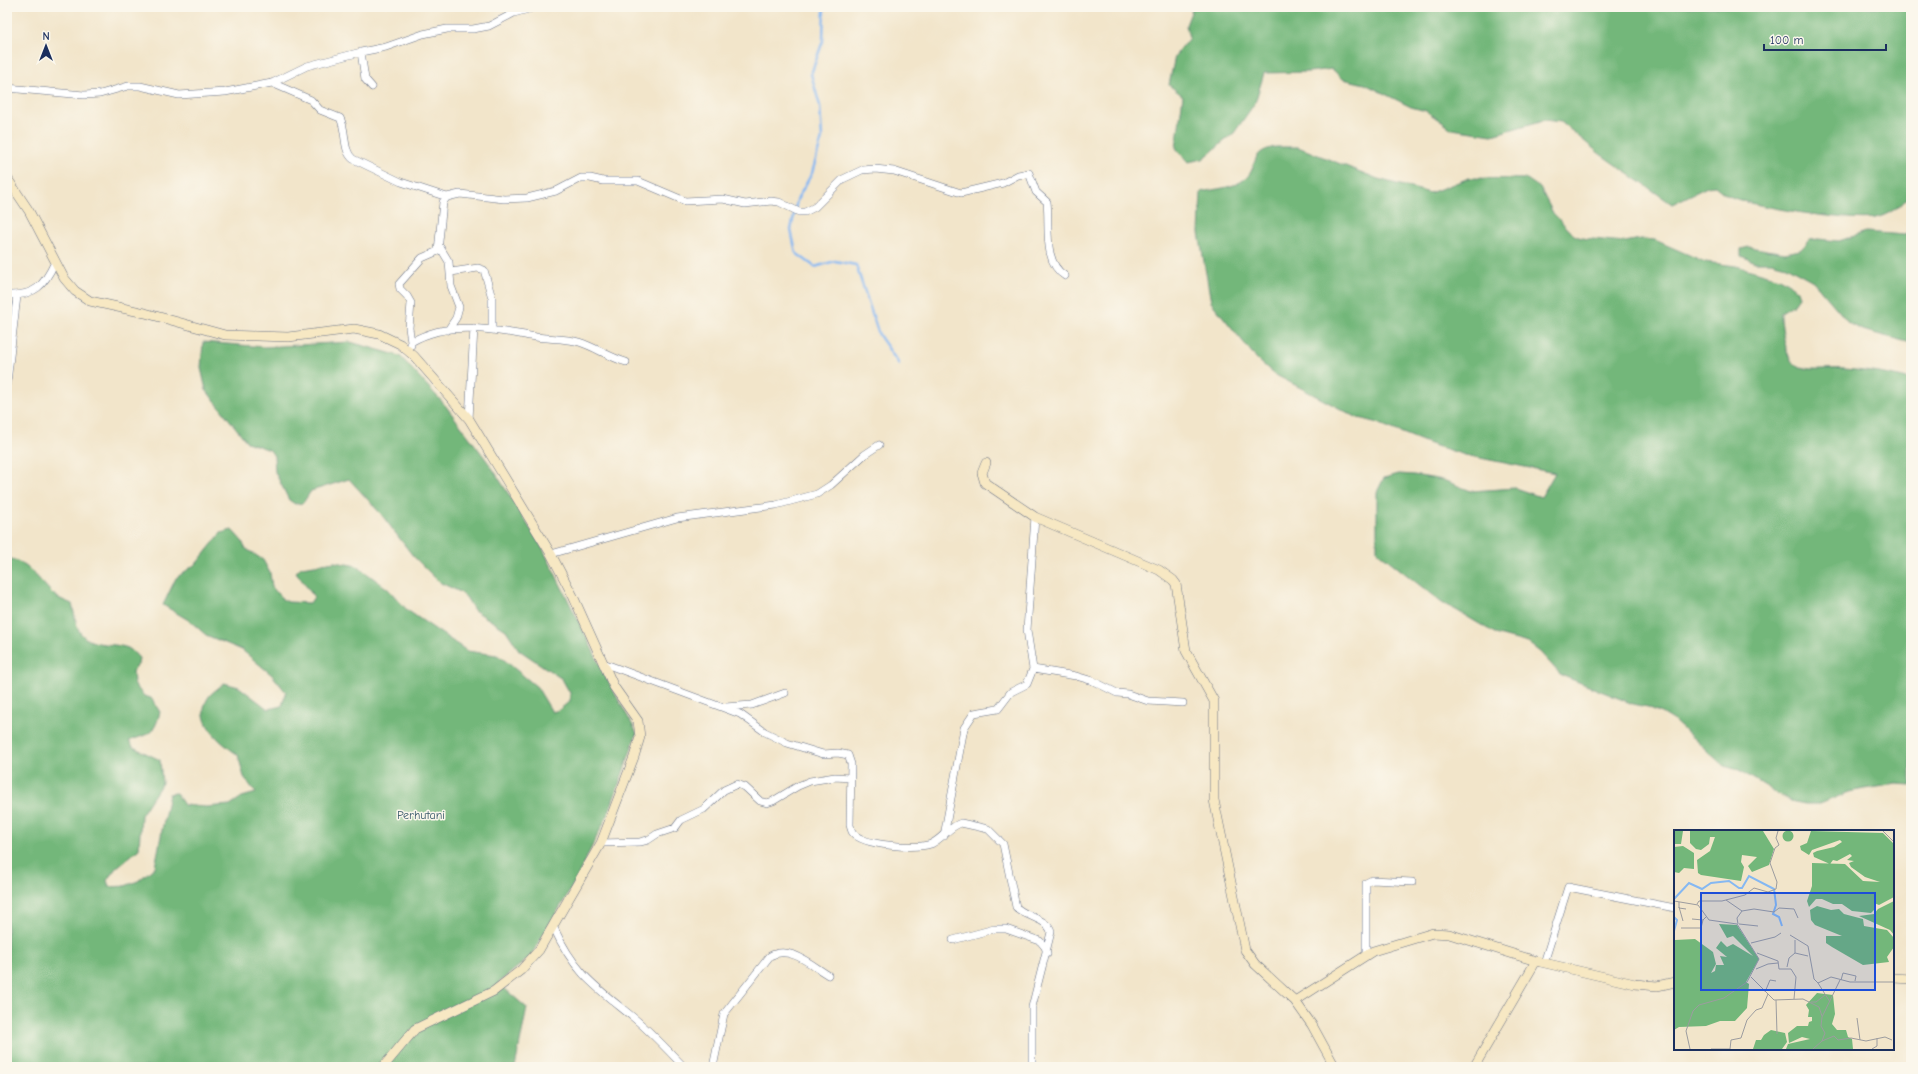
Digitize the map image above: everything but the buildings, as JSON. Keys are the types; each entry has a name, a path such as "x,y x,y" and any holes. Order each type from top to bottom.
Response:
{"street":[{"path":"7,88 89,95 128,86 179,95 225,92 272,83 307,66 360,52 386,48 423,34 436,31 489,26 514,12 536,7"},
{"path":"360,52 365,79 372,87"},
{"path":"272,83 311,100 320,110 340,118 344,127 348,152 353,159 401,182 446,197 460,194 495,198 527,198 556,191 581,178 590,178 603,182 638,181 685,201 723,199 745,204 771,201 779,202 799,212 810,211 843,179 862,170 875,169 894,171 961,193 1003,183 1018,175 1028,173 1036,192 1047,202 1049,247 1052,262 1059,272 1065,276"},
{"path":"7,178 29,211 64,278 82,298 98,304 145,313 225,335 288,337 337,330 366,330 390,338 411,353 468,419 551,554 573,596 618,694 638,721 640,737 632,764 601,843 554,928 531,961 507,982 494,990 415,1029 383,1067"},
{"path":"411,353 409,328 411,303 400,289 399,284 419,261 436,253 440,247 443,202 446,197"},
{"path":"440,247 447,257 452,290 459,307 456,318 448,330"},
{"path":"7,296 17,296 29,293 42,285 55,262"},
{"path":"450,272 478,268 484,270 492,298 492,329"},
{"path":"7,382 17,296"},
{"path":"411,342 448,330 474,328 492,329 579,342 608,356 626,362"},
{"path":"468,419 474,328"},
{"path":"551,554 677,518 776,505 816,494 831,485 864,455 880,445"},
{"path":"986,463 982,473 984,482 1035,516 1158,570 1173,580 1176,584 1186,651 1214,701 1214,800 1246,950 1255,964 1295,1001 1312,1025 1335,1067"},
{"path":"944,836 964,728 967,721 974,713 998,709 1011,692 1027,684 1033,669 1027,630 1035,516"},
{"path":"603,663 740,714 765,732 787,743 823,754 838,753 848,755 851,764 850,825 854,834 858,837 887,845 910,846 930,844 944,836 957,824 963,823 988,829 998,837 1004,849 1016,907 1024,913 1047,924 1050,929 1047,953 1032,1007 1032,1067"},
{"path":"1033,669 1076,676 1093,681 1113,692 1128,694 1148,701 1183,704"},
{"path":"720,707 752,705 785,693"},
{"path":"601,843 640,842 648,840 657,834 675,828 681,820 704,809 720,793 737,784 745,786 760,801 767,802 810,781 835,777 850,778"},
{"path":"1366,954 1366,883 1372,880 1412,882"},
{"path":"1474,1067 1540,962 1568,887 1674,908"},
{"path":"554,928 567,955 580,972 611,1000 647,1029 684,1067"},
{"path":"953,940 994,929 1006,929 1040,941 1045,947 1047,953"},
{"path":"1295,1001 1366,954 1425,934 1441,933 1540,962 1646,986 1657,986 1674,982"},
{"path":"714,1067 724,1014 770,956 780,952 793,954 828,975"},
{"path":"1894,978 1911,979"}],"green space":[{"path":"1193,7 1911,7 1911,109 1907,114 1911,128 1911,195 1886,215 1863,219 1823,216 1777,209 1739,200 1727,195 1715,186 1707,187 1672,204 1600,154 1561,122 1544,120 1492,135 1452,129 1426,111 1411,107 1365,84 1343,79 1332,69 1309,72 1264,73 1255,103 1234,133 1203,159 1188,162 1176,148 1183,96 1169,85 1175,56 1189,38 1186,25"},
{"path":"1275,147 1298,147 1378,179 1430,193 1469,178 1527,179 1540,188 1553,213 1574,235 1581,238 1625,242 1640,239 1655,240 1705,262 1736,266 1779,278 1792,286 1797,290 1799,297 1794,304 1781,312 1781,317 1786,348 1791,361 1794,364 1800,367 1812,369 1839,369 1886,374 1911,380 1911,785 1896,784 1849,792 1820,804 1805,804 1790,801 1739,770 1724,766 1674,721 1661,713 1648,707 1633,704 1561,675 1540,652 1528,643 1498,635 1442,603 1377,551 1377,492 1384,478 1399,474 1414,475 1443,480 1471,491 1515,488 1541,497 1555,473 1465,455 1430,444 1375,422 1358,418 1274,374 1257,359 1211,302 1199,233 1201,192 1224,188 1241,182 1249,174 1257,156 1266,150"},
{"path":"1866,232 1905,235 1911,233 1911,343 1862,330 1849,323 1813,281 1786,266 1771,262 1755,262 1741,256 1741,249 1749,247 1785,253 1800,250 1810,240 1818,239 1839,241"},
{"name":"Perhutani","path":"203,342 264,347 350,342 400,356 445,405 491,466 543,549 607,679 637,733 609,812 571,889 530,957 498,983 527,1008 515,1067 7,1067 7,558 27,567 55,596 72,604 77,626 86,638 98,643 128,648 139,658 138,665 133,670 134,684 144,696 151,698 160,712 156,725 150,732 129,741 133,747 160,760 162,783 141,815 139,849 116,868 107,880 109,887 125,886 138,881 155,867 169,794 176,793 184,805 206,807 230,805 242,797 256,793 244,777 238,755 223,744 210,730 204,713 205,704 210,695 224,683 239,687 268,709 282,706 286,692 272,675 242,650 206,635 190,621 163,605 176,578 197,563 221,533 232,530 242,541 245,548 263,560 270,573 272,587 282,599 288,602 310,603 314,597 296,572 301,567 335,562 357,566 388,589 407,610 467,651 497,655 503,659 537,687 552,712 559,710 570,701 570,693 562,679 519,650 506,630 474,610 466,597 460,592 439,582 413,556 381,514 349,479 311,491 303,503 295,504 289,500 275,472 274,456 270,450 247,442 206,390 201,368"}],"waterway":[{"path":"824,7 823,41 811,74 820,106 822,138 812,173 797,200 791,230 796,253 815,267 835,261 856,265 879,335 899,364"}]}
